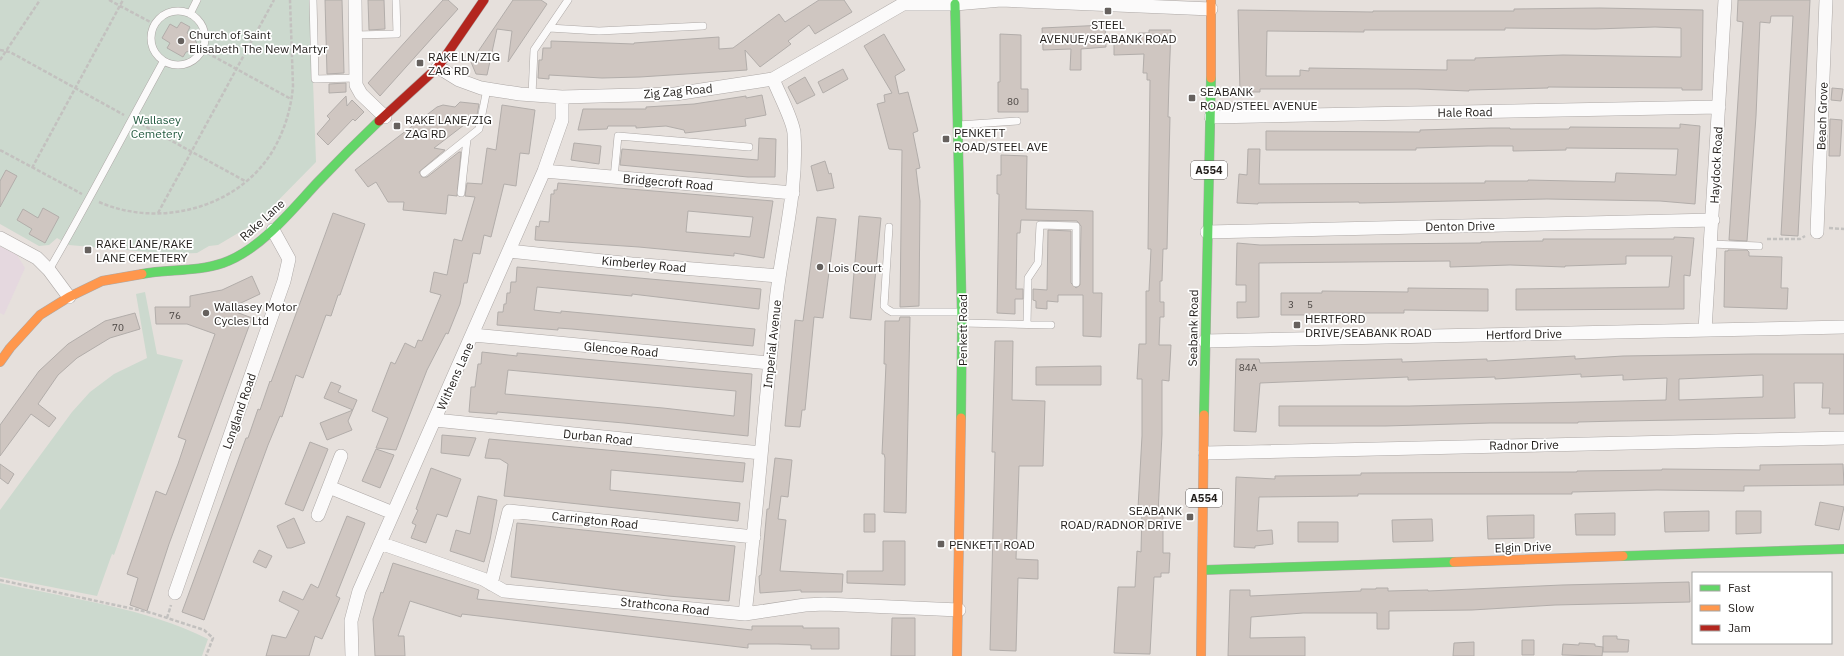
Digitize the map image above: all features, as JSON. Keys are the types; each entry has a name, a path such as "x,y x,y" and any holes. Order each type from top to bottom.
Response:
{"street":[{"path":"355,0 356,85 361,94 385,117"},
{"name":"Rake Lane","path":"0,362 10,348 40,315 69,297 102,281 151,272 201,268 223,263 242,254 273,230 350,148 438,66 484,0"},
{"path":"901,2 956,4 1001,0 1211,4"},
{"name":"Haydock Road","path":"1705,330 1712,244 1725,0"},
{"name":"Beach Grove","path":"1817,232 1826,0"},
{"name":"Zig Zag Road","path":"438,66 459,80 487,89 532,95 562,97 675,94 773,79 901,2"},
{"name":"Penkett Road","path":"956,4 962,312 958,656"},
{"name":"Seabank Road","path":"1201,656 1206,232 1210,117 1211,4"},
{"name":"Imperial Avenue","path":"745,614 754,537 769,363 779,276 793,193 794,130 773,79"},
{"name":"Withens Lane","path":"352,656 351,621 359,591 436,420 544,171 562,120 562,97"},
{"name":"Hale Road","path":"1210,117 1719,107"},
{"name":"Bridgecroft Road","path":"544,171 793,193"},
{"name":"Denton Drive","path":"1206,232 1713,220"},
{"name":"Longland Road","path":"176,593 284,281 289,259 273,230"},
{"path":"0,238 37,258 49,270 69,297"},
{"name":"Kimberley Road","path":"509,251 632,264 779,276"},
{"name":"Hertford Drive","path":"1205,341 1844,327"},
{"name":"Glencoe Road","path":"473,335 769,363"},
{"name":"Durban Road","path":"436,420 761,453"},
{"name":"Radnor Drive","path":"1204,453 1844,438"},
{"path":"318,515 341,456"},
{"path":"329,486 393,513"},
{"name":"Carrington Road","path":"491,584 509,511 754,537"},
{"name":"Strathcona Road","path":"380,543 483,579 504,591 745,614 818,604 958,610"},
{"name":"Elgin Drive","path":"1203,570 1844,549"}],"lane":[{"path":"190,14 197,0"},
{"path":"313,0 315,79 356,78"},
{"path":"356,35 397,34 396,0"},
{"path":"532,95 534,50 568,0"},
{"path":"178,10 190,14 198,20 203,28 205,37 202,50 191,62 182,65 172,65 163,62 156,55 152,47 150,32 154,24 160,16 169,12 178,10"},
{"path":"549,28 599,30 704,26"},
{"path":"49,270 90,198 163,62"},
{"path":"424,173 479,129 487,89"},
{"path":"958,125 1017,121"},
{"path":"614,178 618,136 749,147"},
{"path":"461,193 467,139"},
{"path":"1027,324 1028,278 1038,263 1040,225 1076,226 1076,283"},
{"path":"889,227 884,306 892,312 962,312"},
{"path":"1712,244 1759,246"},
{"path":"962,323 1051,325"}],"path":[{"path":"0,60 40,0"},
{"path":"109,0 154,24"},
{"path":"32,168 123,0"},
{"path":"158,213 274,0"},
{"path":"0,150 32,168 112,208 136,212 175,212 196,208 228,194 260,168 271,153 286,121 291,99 292,86 290,0"},
{"path":"0,50 6,52"},
{"path":"202,50 291,99"},
{"path":"1759,246 1763,240 1800,239 1817,232"},
{"path":"0,580 152,613 204,630 213,638 206,656"}],"shaded area":[{"path":"0,246 17,255 25,268 4,315 0,313"}],"green space":[{"name":"Wallasey Cemetery","path":"0,0 310,0 316,162 257,222 218,245 209,246 197,253 171,254 69,245 57,238 49,245 39,246 0,224"},
{"path":"145,292 157,354 183,360 114,555 112,554 97,596 0,577 0,510 72,412 90,392 114,374 147,358 136,294"},
{"path":"0,583 106,605 159,619 208,639 202,656 0,656"}],"building":[{"path":"325,0 342,0 344,73 327,74"},
{"path":"368,0 384,0 385,29 369,30"},
{"path":"443,0 448,0 458,9 380,96 368,83"},
{"path":"513,0 541,0 547,4 508,62 512,31 497,29 487,75 476,74 471,62"},
{"path":"819,0 844,0 852,12 815,34 809,25 788,41 791,44 760,67 745,50 747,70 640,77 602,78 549,75 549,79 538,78 539,60 542,60 543,48 551,48 551,41 634,44 719,37 719,49 733,48 779,14 785,22"},
{"path":"1738,0 1810,0 1798,236 1781,235 1793,16 1771,16 1770,23 1760,22 1756,116 1747,241 1729,240 1743,22 1737,21"},
{"path":"1600,8 1703,10 1702,90 1682,90 1682,88 1548,87 1469,91 1418,89 1260,89 1260,92 1240,92 1238,10 1373,12 1514,11 1514,9","holes":["1505,28 1681,28 1681,57 1563,55 1475,58 1475,60 1447,60 1447,70 1309,68 1309,71 1300,70 1300,76 1266,76 1267,31 1364,32 1364,30 1505,30"]},
{"name":"Church of Saint Elisabeth The New Martyr","path":"181,22 190,27 187,33 194,37 197,44 194,50 186,52 183,57 167,48 170,43 162,38 170,24 177,28"},
{"path":"1105,25 1106,47 1081,49 1081,70 1070,70 1071,49 1043,50 1042,28"},
{"path":"1149,30 1171,30 1168,117 1170,117 1167,249 1163,249 1162,281 1160,281 1160,302 1164,302 1164,317 1160,317 1159,345 1171,345 1169,381 1162,380 1162,434 1158,514 1163,515 1163,553 1170,553 1169,573 1161,573 1161,577 1154,577 1150,654 1114,653 1118,587 1135,587 1137,551 1141,552 1142,509 1138,508 1142,436 1142,379 1137,379 1139,344 1146,344 1146,291 1149,291 1151,249 1148,249 1150,80 1147,80 1147,73 1143,73 1144,54 1114,55 1114,41 1139,41 1139,33 1149,33"},
{"path":"884,34 905,70 895,76 899,94 908,92 918,131 913,133 920,168 916,169 920,201 919,306 900,307 902,150 889,149 877,104 885,102 884,95 892,93 864,46"},
{"path":"1000,34 1021,35 1021,89 1028,89 1028,112 998,112 998,82 1000,82"},
{"path":"843,69 848,79 823,93 818,82"},
{"path":"805,77 815,95 797,104 788,87"},
{"path":"346,83 346,92 329,93 329,84"},
{"path":"1832,88 1843,89 1841,101 1831,100"},
{"path":"762,95 766,115 745,119 746,126 685,133 684,130 666,126 636,128 636,126 608,126 607,129 578,130 583,109 646,109 646,107 694,104"},
{"path":"346,96 347,106 352,100 364,112 355,121 353,119 328,145 317,134 330,119 327,116"},
{"path":"460,102 479,104 477,115 434,148 445,150 419,172 422,177 427,177 461,152 457,196 448,195 446,214 403,210 404,202 388,202 376,182 368,187 355,170 437,107 443,105 455,107"},
{"path":"502,105 535,110 529,154 520,153 516,186 504,184 491,237 484,235 480,254 473,253 467,283 464,283 460,304 448,334 446,333 427,370 396,450 376,448 388,418 372,411 391,362 395,364 405,343 415,348 418,340 422,341 441,295 430,292 434,272 447,275 454,239 462,241 475,197 465,196 467,183 482,184 487,148 496,150"},
{"path":"1830,119 1842,120 1840,156 1829,156"},
{"path":"1680,124 1700,126 1695,204 1660,201 1547,199 1359,203 1237,203 1239,174 1247,175 1248,149 1260,149 1259,184 1485,183 1485,181 1528,180 1615,182 1616,173 1676,175 1678,149 1566,148 1566,150 1513,151 1513,146 1488,146 1416,148 1416,150 1266,150 1266,131 1420,132 1420,130 1491,128 1680,128"},
{"path":"759,138 776,139 775,177 748,177 620,165 622,149 758,160"},
{"path":"574,143 601,146 599,164 571,160"},
{"path":"1001,155 1027,156 1026,209 1093,211 1093,293 1102,293 1101,337 1083,336 1083,295 1058,295 1058,302 1047,301 1047,309 1036,308 1036,301 1033,300 1033,289 1047,290 1048,230 1071,231 1071,283 1076,288 1080,285 1081,226 1077,221 1021,220 1020,233 1017,233 1016,289 1023,289 1023,299 1015,299 1015,314 997,313 999,194 997,194 997,175 1001,175"},
{"path":"825,161 829,174 831,173 834,188 817,191 811,166"},
{"path":"6,170 17,176 0,207 0,181"},
{"path":"558,183 773,201 764,258 734,253 734,256 639,247 535,240 536,226 539,227 540,221 549,222 551,194 554,194 554,190 557,190","holes":["688,211 753,217 750,237 686,232"]},
{"path":"43,208 59,217 45,243 29,234 32,229 17,220 23,209 38,218"},
{"path":"333,213 365,224 340,295 338,295 331,316 326,315 303,378 296,375 282,417 280,416 268,445 204,620 182,612 246,438 248,438 258,409 260,410 270,381 271,382"},
{"path":"859,216 881,218 871,320 850,318"},
{"path":"817,217 836,219 823,318 814,317 805,410 802,410 800,427 785,426 795,320 803,321"},
{"path":"1674,237 1694,238 1690,276 1684,275 1684,309 1516,310 1516,289 1669,287 1672,256 1626,256 1626,264 1565,267 1510,265 1450,267 1450,261 1259,263 1259,317 1237,318 1237,302 1246,302 1246,285 1236,285 1237,243 1260,245 1481,243 1543,241 1543,239 1674,239"},
{"path":"1747,250 1749,252 1749,256 1782,257 1781,288 1788,288 1787,309 1724,307 1725,251"},
{"path":"517,267 761,289 759,309 632,294 632,296 537,287 534,310 561,313 561,311 755,329 753,346 572,329 558,328 558,330 497,325 498,312 503,312 504,304 506,304 507,293 510,293 511,282 516,282"},
{"path":"252,276 260,294 228,309 252,318 169,544 147,611 130,605 138,578 127,574 156,491 166,495 178,464 186,440 178,437 215,334 187,324 156,324 155,307 190,307 190,296 222,290"},
{"path":"1408,288 1488,289 1488,311 1404,310 1404,313 1319,313 1319,315 1281,315 1281,293 1322,293 1322,291 1408,292"},
{"path":"135,313 140,329 110,338 77,358 58,375 38,404 56,418 49,427 31,414 0,456 0,425 39,371 68,344 105,321"},
{"path":"900,317 910,317 906,513 884,512 885,458 884,454 882,454 886,364 884,364 885,321 899,321"},
{"path":"995,341 1013,341 1012,400 1045,401 1043,466 1019,466 1016,559 1038,560 1038,579 1018,578 1016,651 990,650 995,452 992,452"},
{"path":"482,352 517,356 517,353 752,374 748,436 497,412 497,414 469,412 471,387 475,387 478,364 481,364","holes":["508,370 736,391 734,416 505,394"]},
{"path":"1844,354 1844,414 1829,414 1830,408 1822,408 1823,383 1794,383 1795,418 1385,426 1279,426 1279,406 1409,406 1666,400 1667,378 1623,380 1623,375 1581,377 1581,374 1495,379 1495,377 1408,380 1408,377 1260,383 1256,432 1234,431 1236,359 1259,359 1260,363 1402,359 1402,362 1487,359 1487,361 1575,356 1575,359 1623,356","holes":["1763,375 1763,397 1679,400 1679,379"]},
{"path":"1101,366 1101,385 1036,385 1036,367"},
{"path":"331,382 341,386 338,392 357,400 353,410 324,398"},
{"path":"353,410 348,421 352,430 327,440 320,423"},
{"path":"442,435 476,438 469,456 441,453"},
{"path":"489,439 745,463 743,482 611,470 610,490 740,503 738,521 504,496 508,464 500,459 485,458"},
{"path":"310,442 328,449 303,511 285,504"},
{"path":"376,449 394,455 380,488 362,481"},
{"path":"775,458 792,460 788,497 781,496 778,519 786,520 780,571 843,574 842,592 801,592 801,590 760,593 759,576 761,575 767,509 769,509"},
{"path":"0,464 14,474 8,484 0,478"},
{"path":"1843,464 1844,485 1744,486 1744,491 1657,490 1572,492 1572,494 1358,494 1358,496 1259,497 1257,531 1272,530 1273,544 1255,546 1255,548 1234,547 1236,477 1275,479 1275,476 1361,475 1361,473 1577,472 1662,469 1760,470 1760,465"},
{"path":"431,468 461,479 447,517 437,514 426,543 411,538 416,525 412,523 418,510 416,509"},
{"path":"478,496 497,500 490,540 484,562 450,551 456,530 470,534"},
{"path":"1820,502 1844,507 1839,530 1815,525"},
{"path":"1709,511 1709,531 1665,532 1664,512"},
{"path":"1736,511 1761,511 1761,533 1736,534"},
{"path":"1615,513 1615,535 1576,535 1575,514"},
{"path":"864,514 875,514 875,532 864,532"},
{"path":"1534,515 1534,538 1488,539 1487,516"},
{"path":"347,516 365,523 336,596 340,598 322,639 315,636 309,656 266,656 272,635 286,638 299,611 279,601 283,591 303,600 311,584 318,588"},
{"path":"294,518 305,543 287,548 277,526"},
{"path":"1432,519 1433,541 1393,542 1392,520"},
{"path":"1298,522 1338,522 1338,542 1298,542"},
{"path":"517,523 735,546 729,601 668,596 511,577"},
{"path":"883,541 905,541 905,585 847,583 847,571 883,571"},
{"path":"259,550 272,556 266,568 253,562"},
{"path":"393,563 479,590 477,599 752,630 752,626 839,628 839,649 811,649 811,645 778,644 748,644 748,648 462,614 461,617 410,601 398,636 404,636 405,656 375,656 373,619 381,592 383,593"},
{"path":"1689,582 1690,602 1555,605 1472,610 1389,611 1389,629 1377,629 1377,613 1303,613 1251,617 1250,638 1305,637 1305,656 1228,656 1230,590 1250,590 1250,596 1361,591 1361,589 1376,588 1388,588 1388,591 1428,591 1562,585"},
{"path":"892,618 915,618 915,656 891,656"},
{"path":"1603,636 1617,636 1617,639 1629,640 1628,652 1603,652"},
{"path":"1522,640 1534,640 1534,655 1522,655"},
{"path":"1474,642 1474,656 1453,656 1454,643"},
{"path":"1579,643 1595,644 1595,646 1603,647 1602,656 1562,655 1563,644 1579,645"}],"traffic: fast":[{"path":"955,4 962,323 961,418"},
{"path":"1204,415 1211,78"},
{"path":"142,274 213,266 237,257 250,249 274,229 332,167 379,121"},
{"path":"1623,556 1844,549"},
{"path":"1203,570 1454,562"}],"traffic: slow":[{"path":"1211,0 1211,78"},
{"path":"0,362 10,348 40,315 69,297 102,281 142,274"},
{"path":"1201,656 1204,415"},
{"path":"957,656 961,418"},
{"path":"1454,562 1623,556"}],"traffic: jam":[{"path":"379,121 438,67 484,0"}],"place":[{"name":"STEEL AVENUE/SEABANK ROAD","path":"1108,11"},
{"name":"Church of Saint Elisabeth The New Martyr","path":"181,41"},
{"name":"RAKE LN/ZIG ZAG RD","path":"420,63"},
{"name":"SEABANK ROAD/STEEL AVENUE","path":"1192,98"},
{"name":"RAKE LANE/ZIG ZAG RD","path":"397,126"},
{"name":"PENKETT ROAD/STEEL AVE","path":"946,139"},
{"name":"RAKE LANE/RAKE LANE CEMETERY","path":"88,250"},
{"name":"Lois Court","path":"820,267"},
{"name":"Wallasey Motor Cycles Ltd","path":"206,313"},
{"name":"HERTFORD DRIVE/SEABANK ROAD","path":"1297,325"},
{"name":"SEABANK ROAD/RADNOR DRIVE","path":"1190,517"},
{"name":"PENKETT ROAD","path":"941,544"}]}
